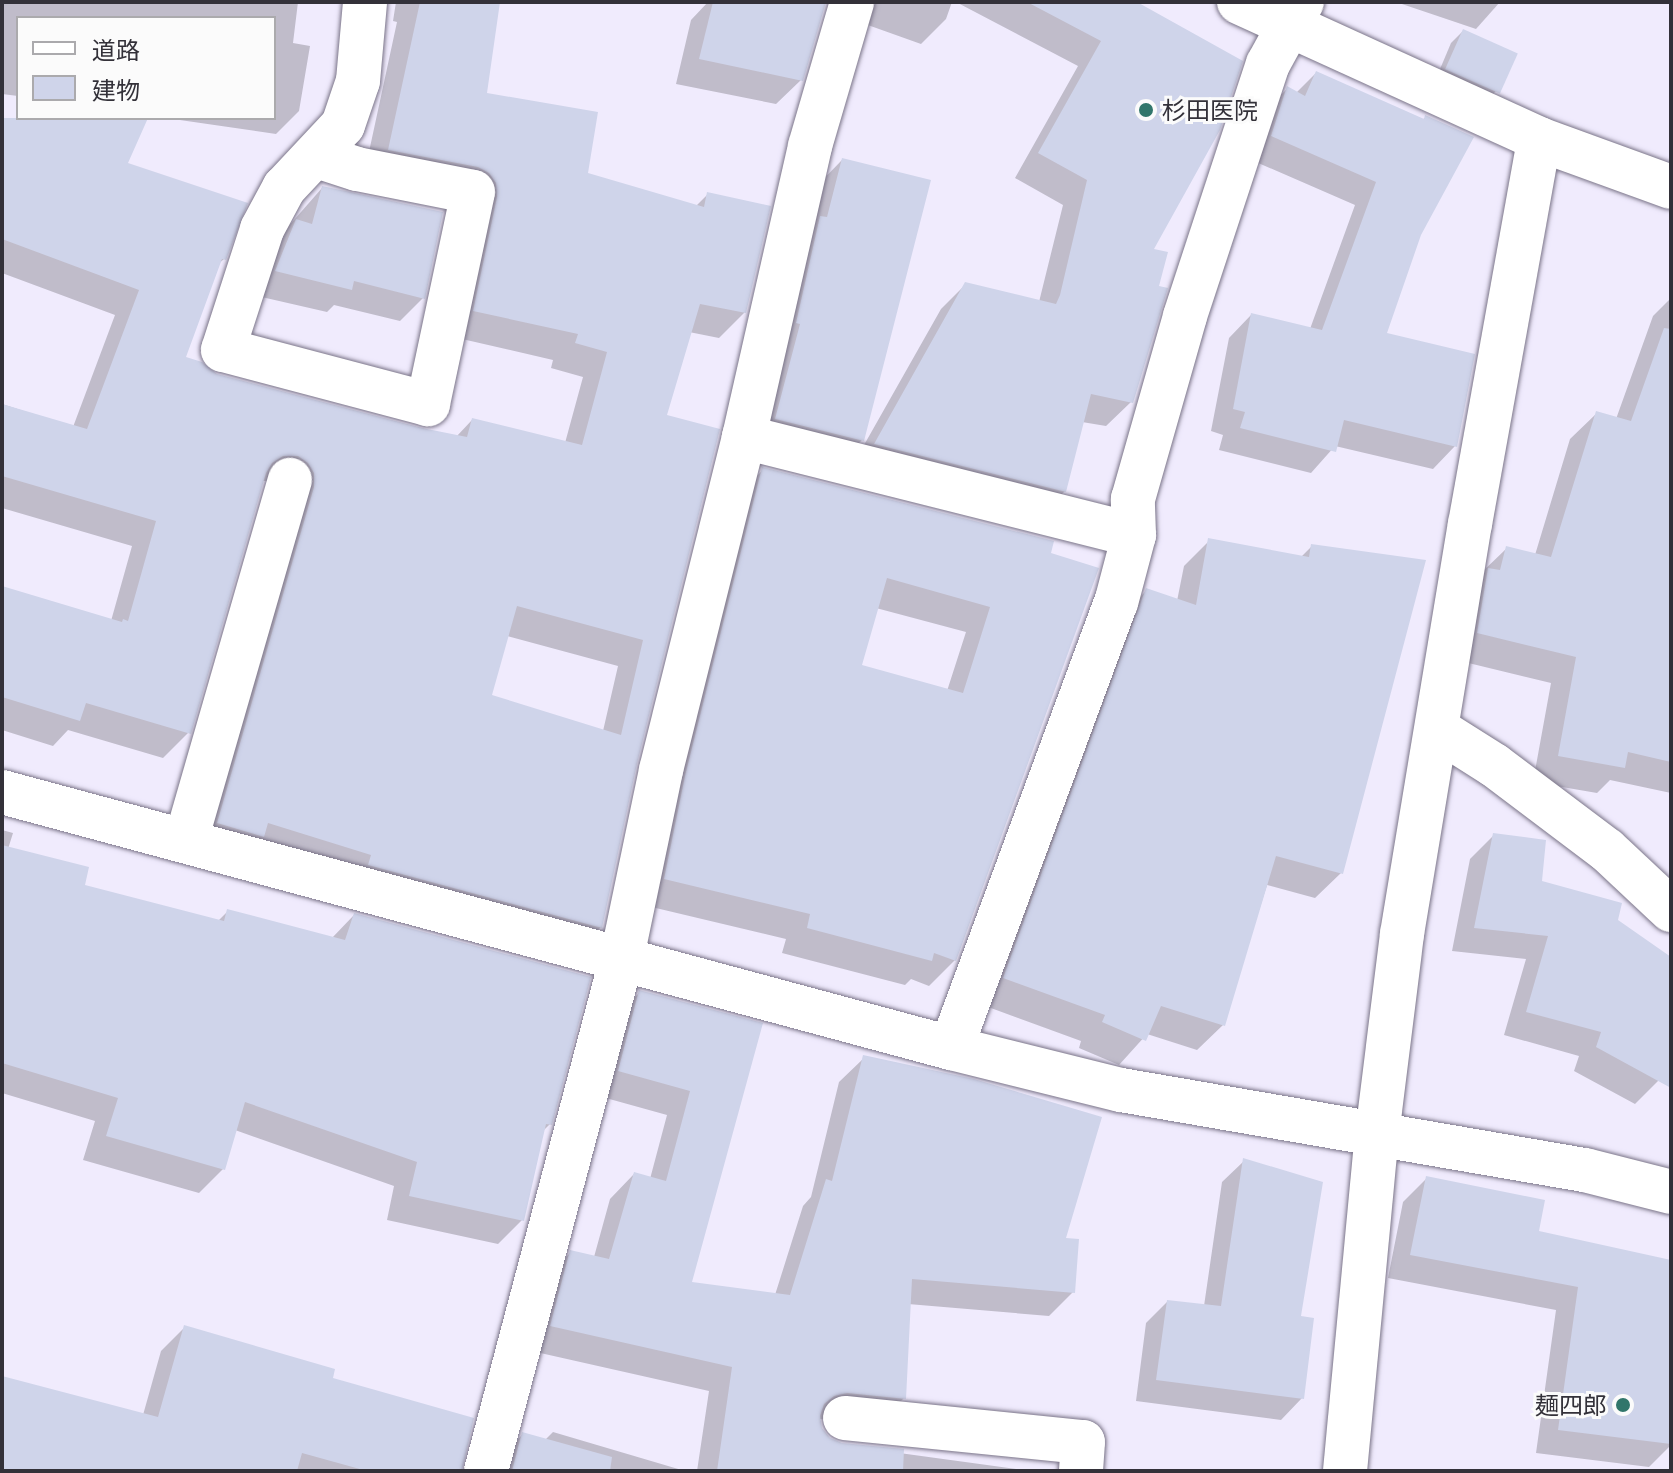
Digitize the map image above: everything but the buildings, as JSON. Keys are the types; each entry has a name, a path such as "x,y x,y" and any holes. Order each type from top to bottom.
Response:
{"street":[{"path":"317,156 357,169 473,192 428,404 223,350 262,229 284,188 343,125 358,81 365,2"},
{"path":"486,1471 622,957 661,770 744,437 810,146 852,2"},
{"path":"1239,2 1295,14 1539,139 1671,187"},
{"path":"951,1048 1116,603 1134,535 1133,499 1185,316 1268,64 1295,14"},
{"path":"1345,1471 1377,1135 1402,934 1539,139"},
{"path":"744,437 1134,535"},
{"path":"186,840 290,480"},
{"path":"1437,729 1494,765 1607,850 1671,910"},
{"path":"2,792 951,1048 1121,1090 1585,1170 1671,1192"},
{"path":"845,1418 1083,1442 1081,1471"}],"place":[{"name":"杉田医院","path":"1146,110"},
{"name":"麺四郎","path":"1623,1405"}]}
